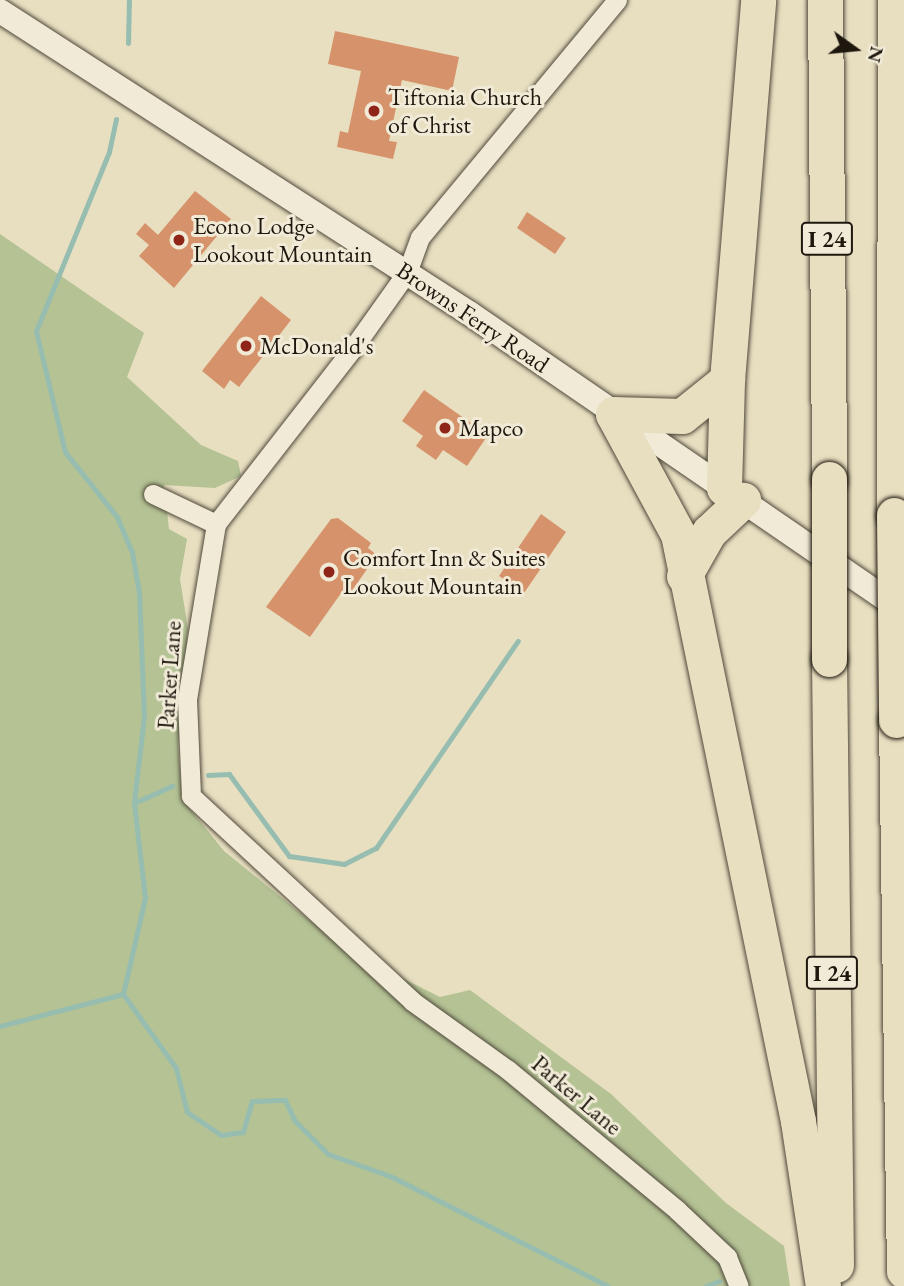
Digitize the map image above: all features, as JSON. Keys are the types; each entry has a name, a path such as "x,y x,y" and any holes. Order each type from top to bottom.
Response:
{"highway":[{"path":"684,576 733,494 727,380 758,0"},
{"name":"I 24","path":"825,0 836,1286"},
{"path":"895,0 894,515 904,1271"},
{"path":"612,414 682,416 727,380"},
{"path":"612,414 678,534 684,576 797,1121 823,1286"}],"street":[{"name":"Parker Lane","path":"617,0 420,237 407,272 216,524 187,700 191,796 412,1001 508,1070 677,1210 727,1257 739,1286"},
{"name":"Browns Ferry Road","path":"0,11 407,272 904,612"},
{"path":"153,494 216,524"}],"green space":[{"path":"0,234 144,333 127,377 201,445 238,461 241,476 215,488 164,485 169,529 187,539 180,579 188,629 178,745 182,799 224,851 346,950 440,997 470,990 611,1094 726,1203 784,1246 790,1286 0,1286"}],"building":[{"name":"Tiftonia Church of Christ","path":"335,31 459,57 452,91 402,80 389,141 397,142 393,159 337,147 340,131 348,133 361,71 328,64"},
{"name":"Econo Lodge Lookout Mountain","path":"195,191 231,219 174,288 139,256 149,245 136,234 145,223 158,235"},
{"path":"527,212 566,238 555,254 517,228"},
{"name":"McDonald's","path":"261,296 291,320 239,387 230,380 224,389 202,371"},
{"name":"Mapco","path":"424,390 488,435 467,466 443,450 436,460 416,446 423,436 402,421"},
{"path":"541,514 566,532 524,593 499,576"},
{"name":"Comfort Inn & Suites Lookout Mountain","path":"338,518 371,543 368,548 377,555 351,592 344,589 310,637 266,607 331,519"}],"waterway":[{"path":"128,43 129,0"},
{"path":"116,119 109,152 36,331 65,452 117,517 132,552 139,593 144,716 134,803 145,898 123,994 176,1068 187,1112 221,1135 243,1132 252,1101 285,1100 295,1121 328,1154 390,1176 608,1286"},
{"path":"208,775 229,774 289,856 344,864 376,848 518,641"},
{"path":"134,803 172,786"},
{"path":"0,1026 123,994"},
{"path":"706,1286 719,1281"}],"place":[{"name":"Tiftonia Church of Christ","path":"374,111"},
{"name":"Econo Lodge Lookout Mountain","path":"179,240"},
{"name":"McDonald's","path":"246,346"},
{"name":"Mapco","path":"445,428"},
{"name":"Comfort Inn & Suites Lookout Mountain","path":"329,572"}]}
